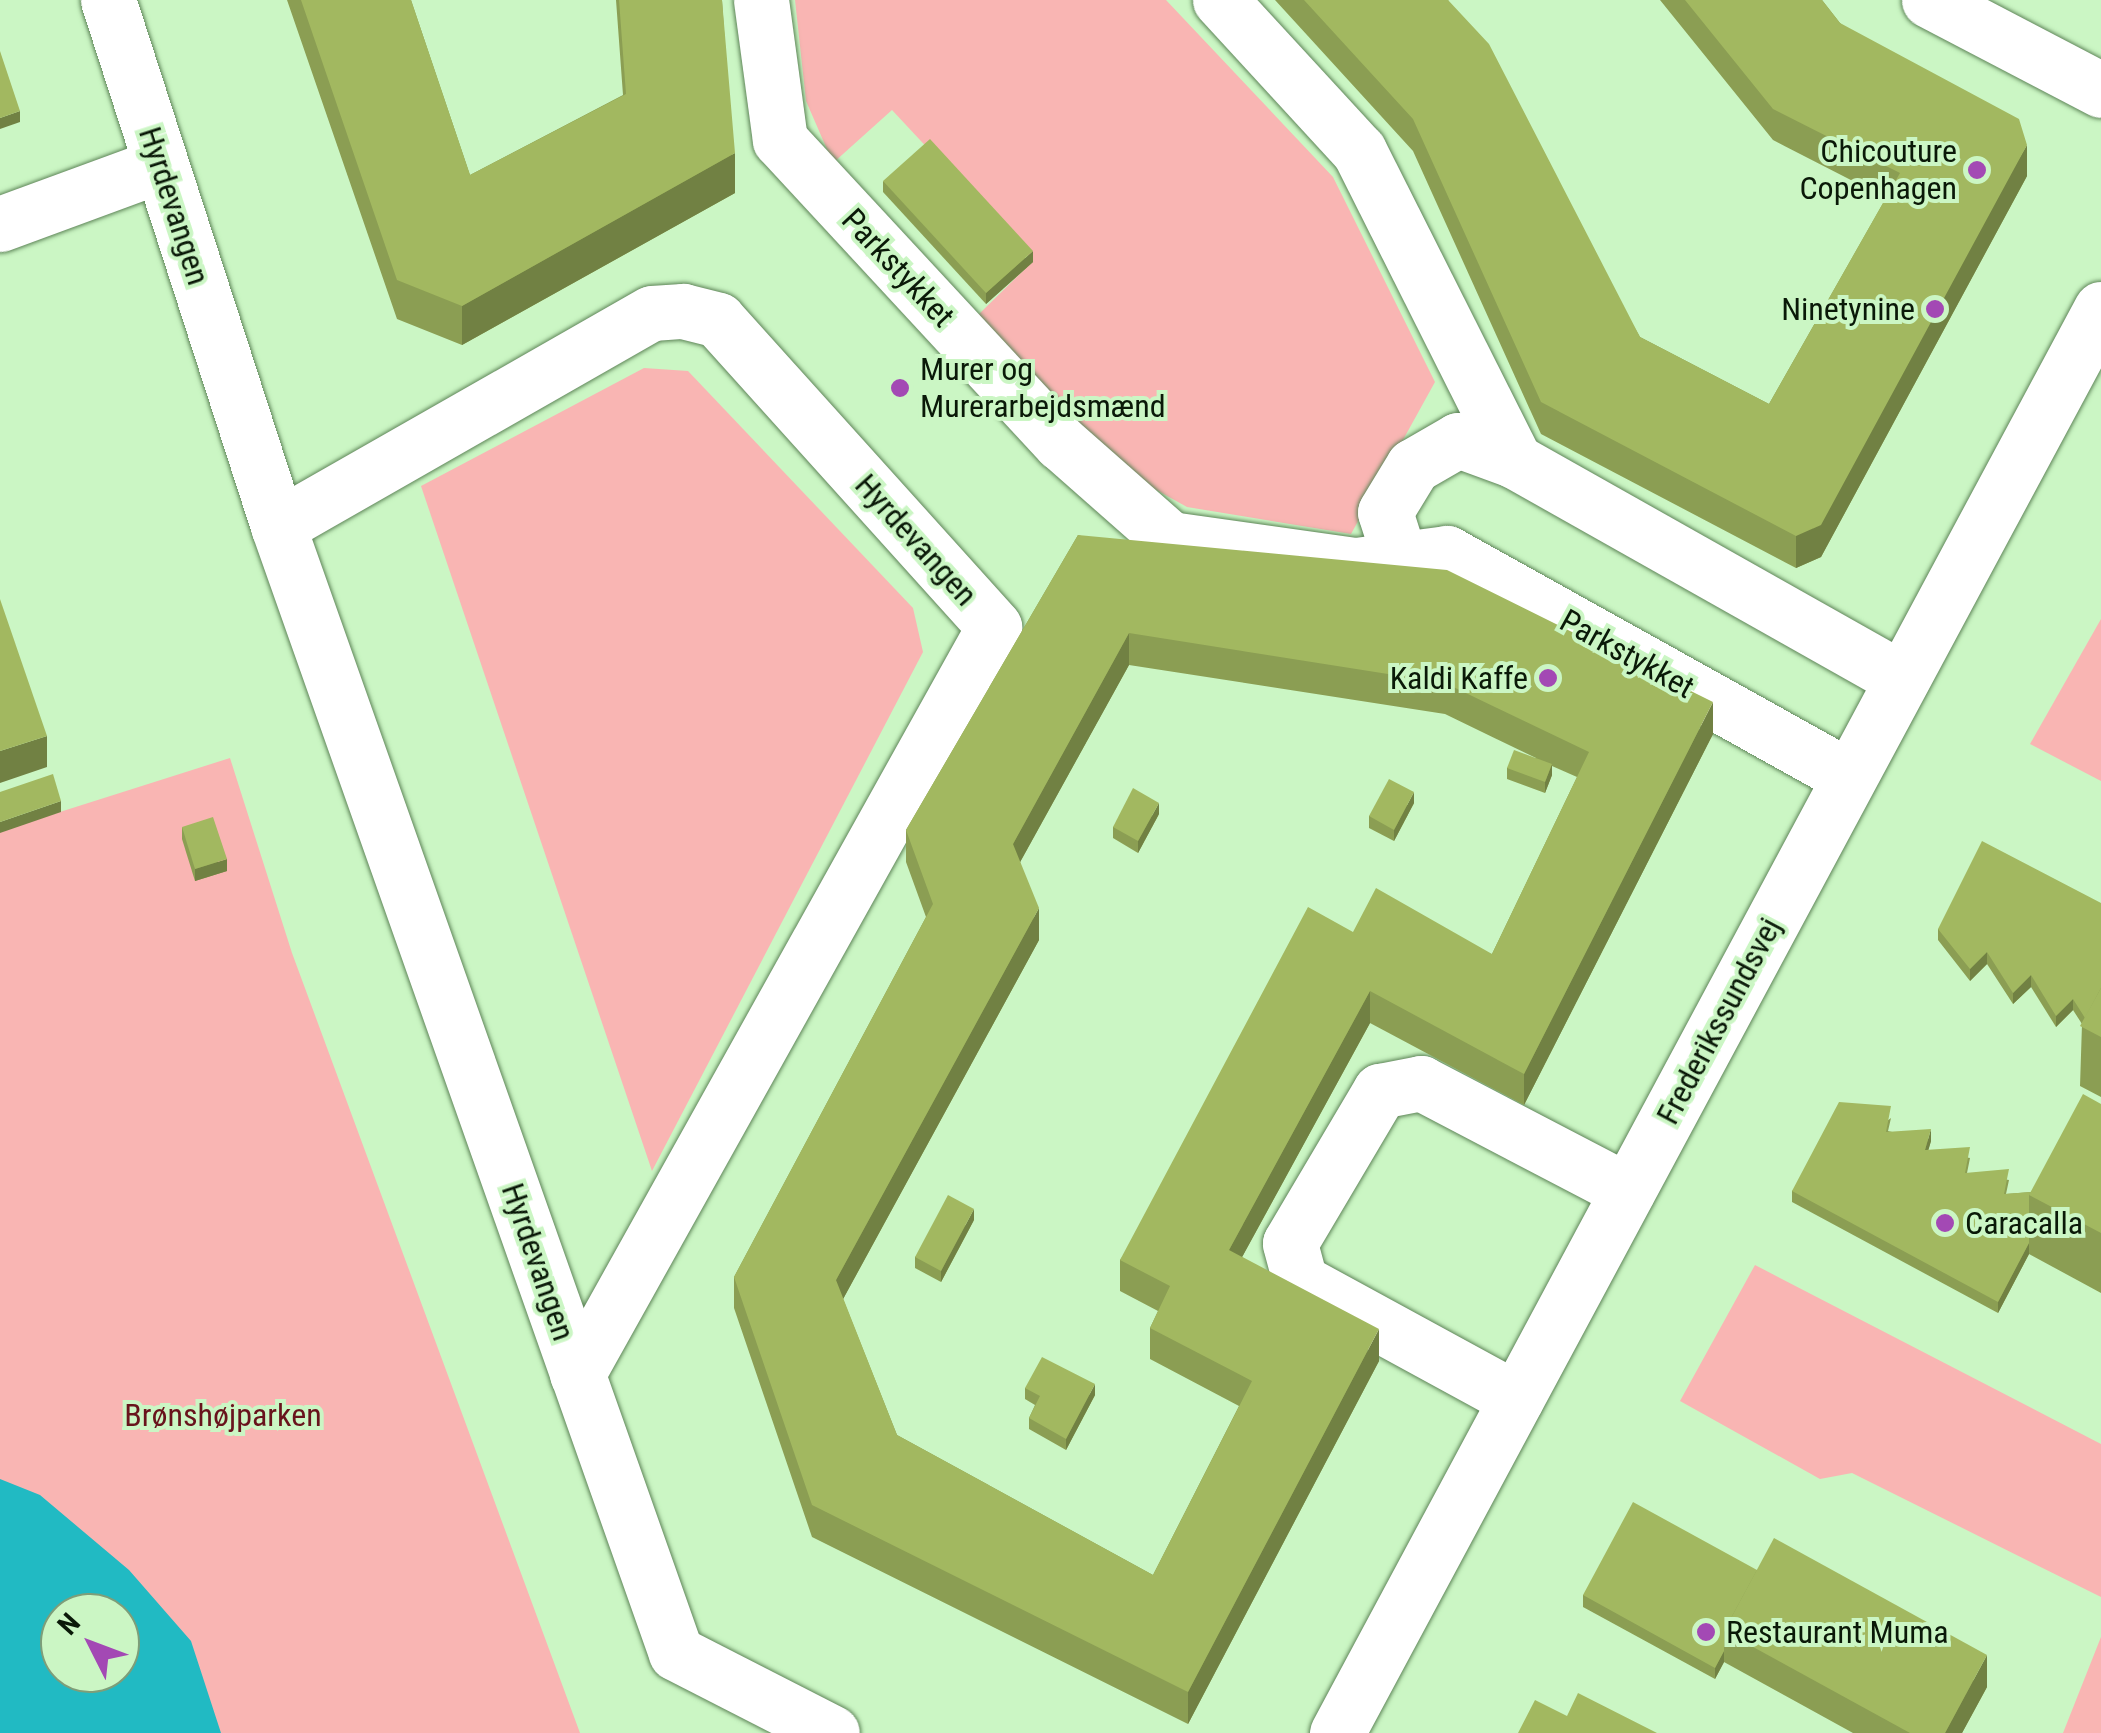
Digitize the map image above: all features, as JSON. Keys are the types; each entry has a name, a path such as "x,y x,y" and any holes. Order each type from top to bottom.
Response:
{"street":[{"name":"Hyrdevangen","path":"108,0 278,526 676,1652 832,1733"},
{"name":"Parkstykket","path":"761,0 780,140 1092,475 1170,540 1356,565 1447,553 1849,777"},
{"path":"1220,0 1359,152 1515,461"},
{"path":"1929,0 2101,90"},
{"path":"0,224 160,165"},
{"name":"Frederikssundsvej","path":"1337,1733 2101,309"},
{"name":"Hyrdevangen","path":"278,526 652,313 682,311 718,320 994,627 576,1375"},
{"path":"1400,559 1385,512 1412,466 1458,440 1515,461 1902,680"},
{"path":"1516,1399 1300,1281 1290,1243 1380,1091 1421,1083 1628,1191"}],"green space":[{"path":"795,0 1166,0 1333,177 1435,382 1351,534 1187,507 1115,467 976,317 1033,261 892,110 833,163 806,101"},
{"path":"644,368 688,371 913,608 923,652 652,1171 421,486"},
{"path":"2101,619 2101,781 2030,744"},
{"name":"Brønshøjparken","path":"230,758 292,953 580,1733 0,1733 0,831"},
{"path":"1755,1265 2101,1444 2101,1597 1852,1473 1820,1479 1680,1401"},
{"path":"2101,1637 2101,1733 2063,1733"}],"water":[{"path":"0,1479 40,1495 129,1570 191,1641 221,1733 0,1733"}],"building":[{"path":"301,0 411,0 470,175 626,94 619,0 722,0 735,153 462,306 397,280"},
{"path":"1304,0 1448,0 1489,44 1640,337 1769,404 1900,173 1773,109 1685,0 1822,0 1840,23 2019,119 2027,145 1821,525 1796,536 1541,402 1413,119"},
{"path":"0,51 20,111 0,118"},
{"path":"930,139 1033,251 986,293 883,181"},
{"path":"1078,535 1447,570 1713,702 1524,1074 1370,991 1229,1250 1379,1329 1188,1692 812,1505 734,1277 933,904 906,830","holes":["1129,633 1445,683 1589,752 1492,954 1376,888 1353,932 1308,907 1120,1260 1170,1286 1150,1328 1252,1381 1153,1575 897,1435 836,1280 1039,908 1013,844"]},
{"path":"0,599 47,736 0,751"},
{"path":"1514,750 1552,764 1545,782 1507,768"},
{"path":"53,774 61,801 0,822 0,792"},
{"path":"1389,779 1414,792 1394,830 1369,816"},
{"path":"1133,788 1159,803 1138,841 1113,827"},
{"path":"213,817 227,859 195,869 182,827"},
{"path":"1982,841 2101,903 2101,988 2085,1018 2073,999 2056,1016 2031,975 2013,993 1987,952 1970,969 1938,929"},
{"path":"2101,988 2101,1037 2080,1026"},
{"path":"2083,1094 2101,1104 2101,1233 2029,1195"},
{"path":"1839,1102 1891,1106 1886,1132 1931,1129 1925,1150 1970,1147 1965,1173 2009,1169 2004,1194 2031,1192 2029,1243 1998,1302 1792,1191"},
{"path":"948,1195 974,1209 941,1271 915,1257"},
{"path":"1042,1357 1095,1384 1066,1439 1029,1418 1040,1396 1025,1388"},
{"path":"1633,1502 1757,1570 1724,1631 1724,1651 1715,1668 1583,1595"},
{"path":"1774,1538 1987,1655 1945,1733 1910,1733 1724,1631"},
{"path":"1578,1693 1657,1733 1518,1733 1535,1700 1567,1716"}],"place":[{"name":"Chicouture Copenhagen","path":"1977,170"},
{"name":"Ninetynine","path":"1935,309"},
{"name":"Murer og Murerarbejdsmænd","path":"900,388"},
{"name":"Kaldi Kaffe","path":"1548,678"},
{"name":"Caracalla","path":"1945,1223"},
{"name":"Restaurant Muma","path":"1706,1632"}]}
